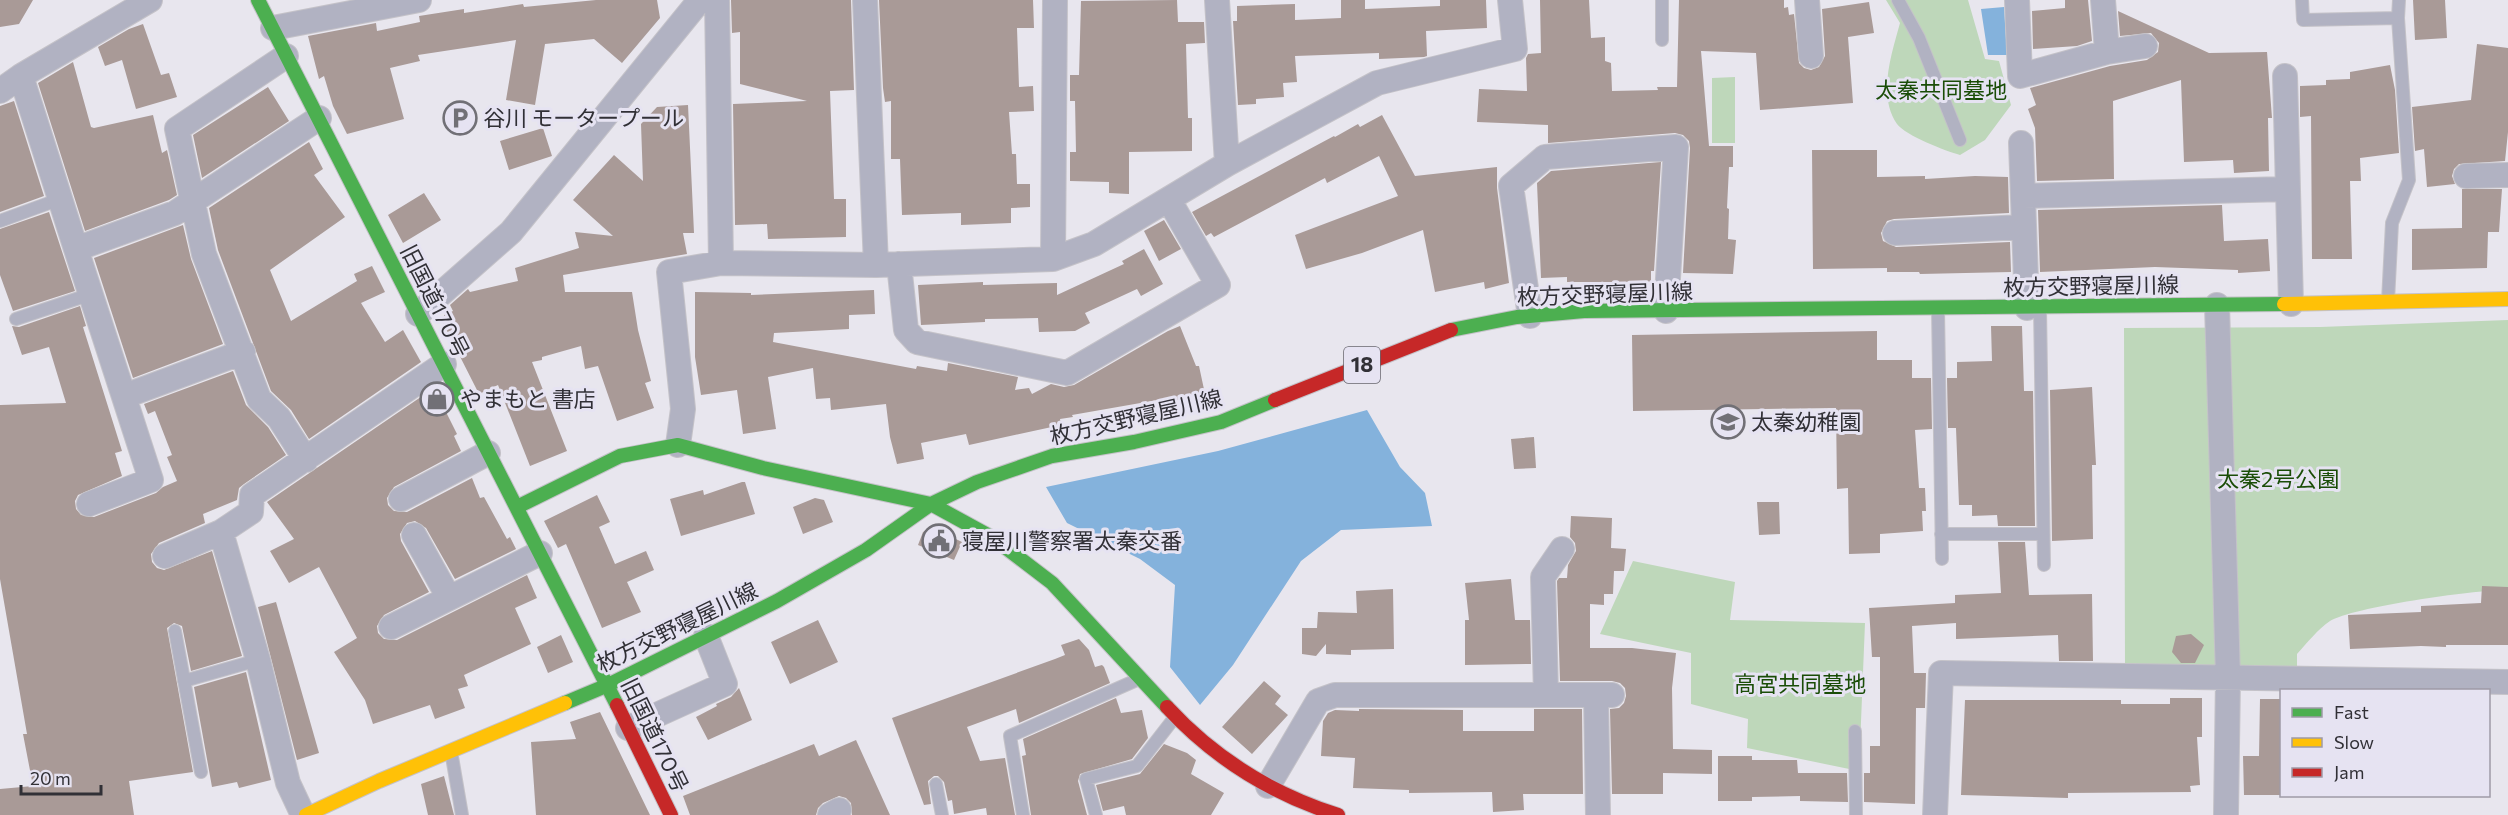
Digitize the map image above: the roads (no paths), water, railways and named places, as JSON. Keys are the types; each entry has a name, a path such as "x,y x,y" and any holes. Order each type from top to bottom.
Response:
{"main road":[{"name":"旧国道170号","path":"258,0 608,685 671,815"},
{"name":"枚方交野寝屋川線","path":"304,815 608,685 777,601 866,550 931,504 977,482 1052,456 1134,442 1221,422 1454,329 1530,315 1584,311 2034,308 2508,299"},
{"path":"517,507 620,456 678,445 763,468 931,504 993,538 1053,583 1188,730 1238,769 1301,804 1338,815"}],"street":[{"path":"0,91 21,76 150,0"},
{"path":"273,28 419,0"},
{"path":"418,314 511,232 700,0"},
{"path":"717,0 721,263"},
{"path":"865,0 887,265 906,330 917,342 1067,373 1218,285 1169,200"},
{"path":"1053,259 1055,0"},
{"path":"1217,0 1227,164"},
{"path":"678,445 683,409 669,272 721,263 887,265 1053,259 1094,244 1227,164 1377,83 1515,49 1510,0"},
{"path":"1808,0 1812,56"},
{"path":"2017,0 2020,76 2108,52 2145,46"},
{"path":"2103,0 2108,52"},
{"path":"286,56 177,129 204,254 259,399 279,418 306,460"},
{"path":"21,76 151,480 89,504"},
{"path":"2285,76 2290,304"},
{"path":"76,249 175,213 319,118"},
{"path":"2021,143 2024,227 2034,308"},
{"path":"1530,315 1511,186 1545,157 1676,147 1666,311"},
{"path":"2466,176 2508,175"},
{"path":"2023,196 2286,189"},
{"path":"1895,233 2024,227"},
{"path":"2217,305 2228,678 2226,815"},
{"path":"125,396 243,352"},
{"path":"165,556 221,532 251,512 252,495 444,364"},
{"path":"400,499 488,453"},
{"path":"221,532 258,660 288,783 304,815"},
{"path":"414,535 449,598"},
{"path":"1546,695 1543,577 1562,549"},
{"path":"391,627 540,553"},
{"path":"628,728 725,684 706,636"},
{"path":"1935,815 1941,673 2508,682"},
{"path":"1268,786 1318,701 1335,695 1604,695 1598,815"}],"lane":[{"path":"1662,0 1662,40"},
{"path":"1898,0 1919,38 1960,140"},
{"path":"2302,0 2303,20 2398,18"},
{"path":"2388,302 2392,223 2409,180 2398,18 2399,0"},
{"path":"0,221 60,199"},
{"path":"16,319 91,294"},
{"path":"2034,308 2044,565"},
{"path":"1938,309 1941,559"},
{"path":"1941,534 2043,534"},
{"path":"175,631 201,772"},
{"path":"184,681 258,660"},
{"path":"1023,815 1010,736 1141,679"},
{"path":"1096,815 1086,779 1137,766 1175,716"},
{"path":"1855,731 1856,815"},
{"path":"451,751 462,815"},
{"path":"936,784 942,815"}],"water":[{"path":"2004,7 2007,55 1988,55 1981,9"},
{"path":"1367,410 1400,467 1425,493 1432,526 1341,530 1301,561 1233,665 1200,705 1170,667 1175,585 1140,559 1067,523 1046,487 1218,451"}],"place":[{"name":"谷川 モータープール","path":"460,118"},
{"name":"やまもと 書店","path":"437,399"},
{"name":"太秦幼稚園","path":"1728,422"},
{"name":"寝屋川警察署太秦交番","path":"939,541"}],"park label":[{"name":"太秦共同墓地","path":"1941,90"},
{"name":"太秦2号公園","path":"2278,479"},
{"name":"高宮共同墓地","path":"1800,684"}]}
